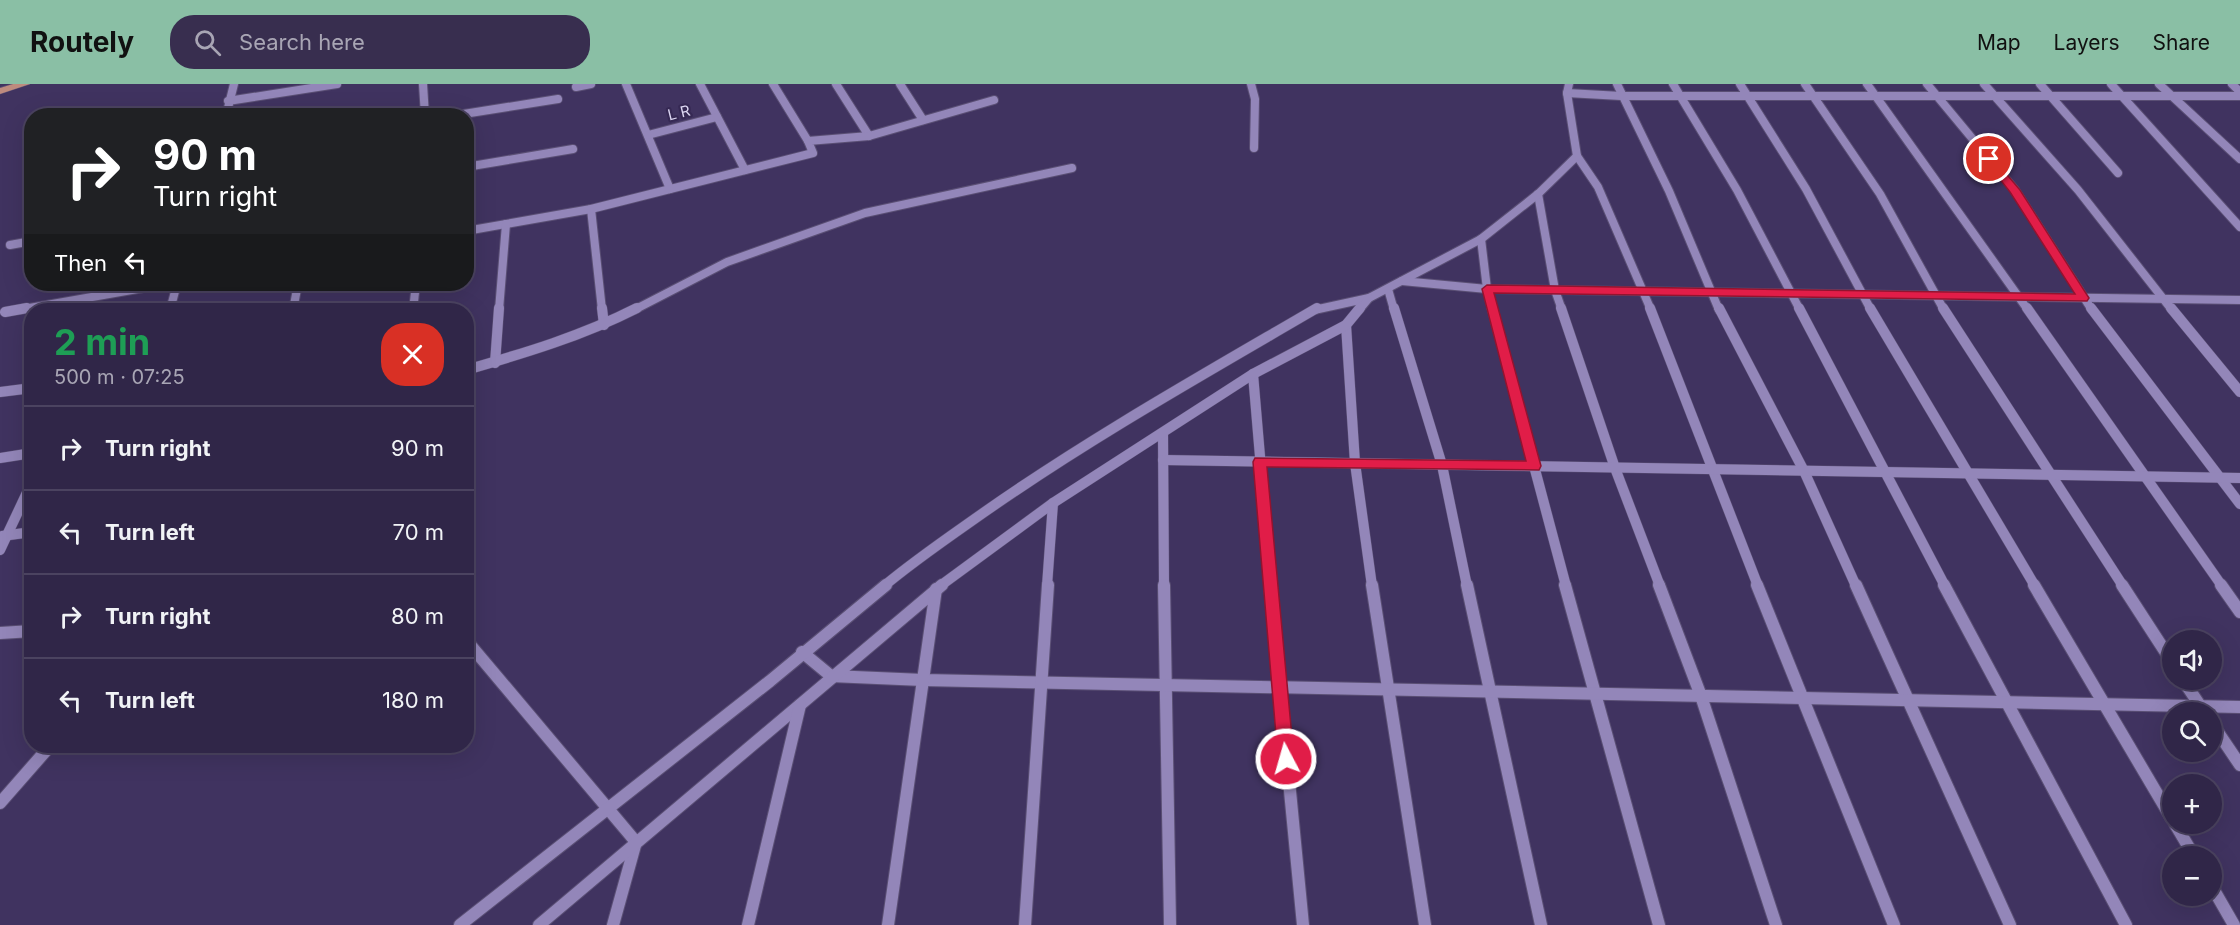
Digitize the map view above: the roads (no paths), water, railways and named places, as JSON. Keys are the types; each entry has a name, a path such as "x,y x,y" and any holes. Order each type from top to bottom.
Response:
{"main road":[{"path":"0,91 26,84"}],"street":[{"path":"227,108 234,84"},
{"path":"228,101 337,84"},
{"path":"423,84 424,108"},
{"path":"576,87 591,84"},
{"path":"626,84 670,189"},
{"path":"700,84 745,170"},
{"path":"474,230 591,209 813,153 808,141 772,84"},
{"path":"836,84 869,136"},
{"path":"900,84 923,120"},
{"path":"1251,84 1256,94 1251,133 1254,148"},
{"path":"1617,84 1669,191 1710,292 1804,471 2010,925"},
{"path":"1673,84 1737,190 2005,702 2126,925"},
{"path":"1740,84 1806,189 1862,294 1966,474 2162,802"},
{"path":"1804,84 1880,194 1935,296 2162,647"},
{"path":"1867,84 2240,612"},
{"path":"1927,84 2014,190 2083,298 2240,504"},
{"path":"1984,84 2078,190 2163,299 2240,392"},
{"path":"2040,84 2118,173"},
{"path":"2111,84 2240,227"},
{"path":"2159,84 2240,159"},
{"path":"1894,925 1712,470 1644,292 1598,187 1577,156 1568,88 1621,96 2123,97 2240,94 2232,84"},
{"path":"2230,96 2240,105"},
{"path":"474,112 558,99"},
{"path":"808,141 869,136 994,100"},
{"name":"L R","path":"648,135 717,117"},
{"path":"474,166 573,149"},
{"path":"460,925 770,681 908,566 1028,482 1138,412 1317,309 1369,298 1481,238 1538,194 1577,156"},
{"path":"474,368 550,346 604,325 727,262 865,213 1072,168"},
{"path":"1538,194 1555,290 1615,468 1701,696 1776,925"},
{"path":"591,209 604,325"},
{"path":"495,363 506,224"},
{"path":"1481,238 1487,289 1594,694 1659,925"},
{"path":"10,245 24,243"},
{"path":"1402,281 1487,289 2239,302"},
{"path":"1388,289 1442,465 1541,925"},
{"path":"50,303 109,291"},
{"path":"538,925 936,589 1053,503 1253,374 1346,324 1369,298"},
{"path":"5,312 24,308"},
{"path":"1346,324 1355,463 1387,689 1425,925"},
{"path":"1253,374 1279,687 1303,925"},
{"path":"0,392 24,388"},
{"path":"1163,433 1170,925"},
{"path":"0,458 24,454"},
{"path":"1163,460 2240,478"},
{"path":"0,550 4,536 24,497"},
{"path":"1025,925 1053,503"},
{"path":"4,536 24,533"},
{"path":"888,925 936,589"},
{"path":"0,633 24,632"},
{"path":"474,649 636,842"},
{"path":"802,652 831,676 923,680 2005,702 2162,708"},
{"path":"748,925 800,705"},
{"path":"2222,708 2240,707"},
{"path":"2222,738 2240,765"},
{"path":"0,803 44,753"},
{"path":"613,925 636,842"},
{"path":"2222,904 2234,925"}]}
